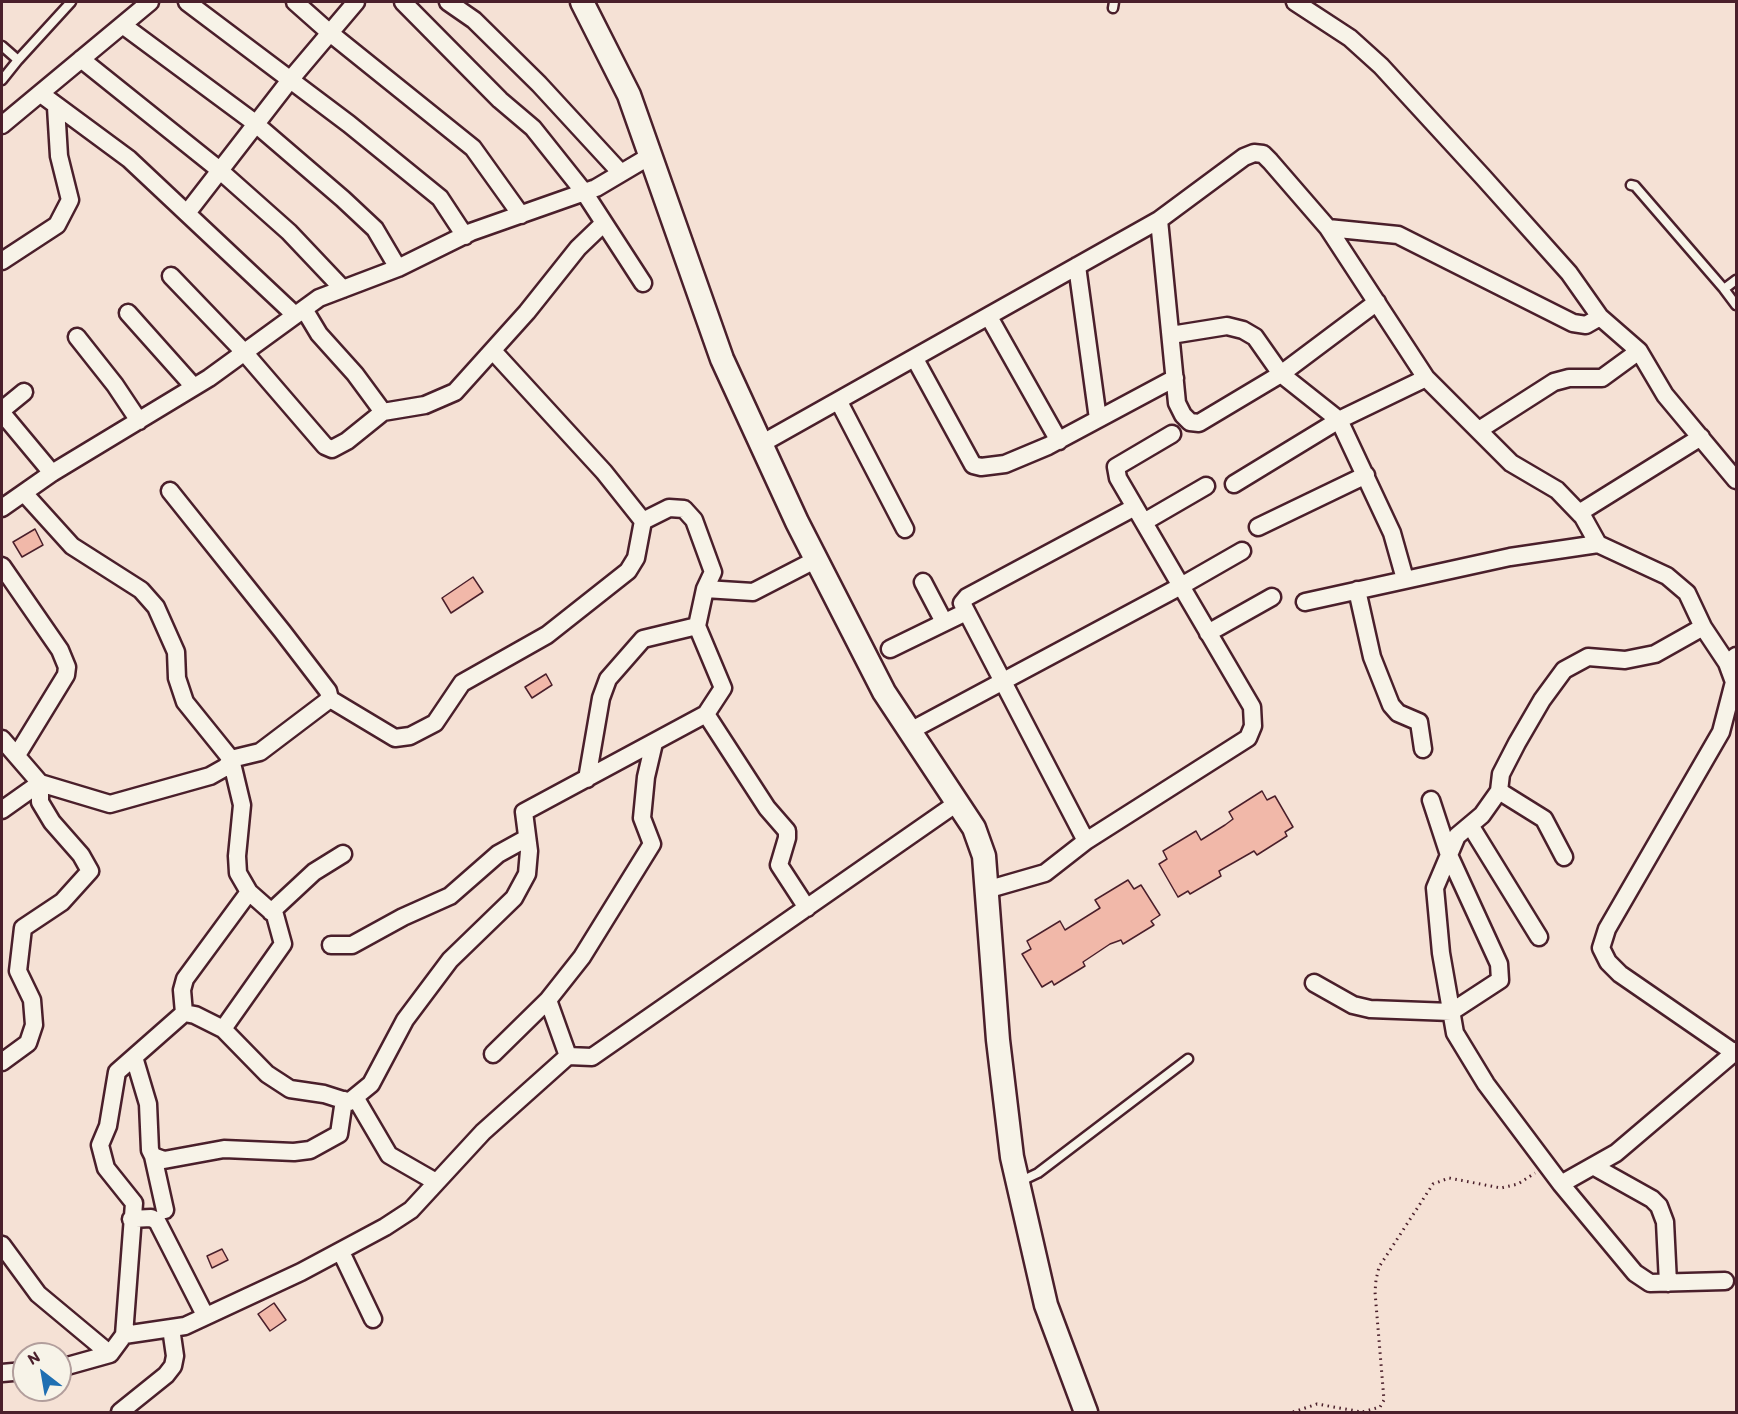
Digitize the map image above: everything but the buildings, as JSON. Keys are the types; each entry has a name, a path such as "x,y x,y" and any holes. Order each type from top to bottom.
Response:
{"street":[{"path":"2,125 124,26 150,2"},
{"path":"187,2 440,198 465,236"},
{"path":"295,2 473,148 520,215"},
{"path":"187,213 290,80 356,2"},
{"path":"404,2 500,100 533,128 584,192 643,283"},
{"path":"448,2 482,28 621,173"},
{"path":"582,2 628,95 722,359 761,444 884,692 974,828 984,856 998,1040 1012,1157 1046,1305 1086,1413"},
{"path":"1294,2 1350,38 1381,66 1569,273 1600,317 1639,351 1665,395 1737,480"},
{"path":"124,26 255,124 375,229 398,268"},
{"path":"81,59 220,170 289,232 343,289"},
{"path":"41,94 129,159 299,312 355,374 383,412"},
{"path":"2,261 57,225 70,200 59,156 56,107"},
{"path":"761,444 1159,220 1244,157 1254,153 1263,154 1328,228 1426,378 1511,463 1557,490 1579,513 1598,544"},
{"path":"2,508 52,473 194,387 319,298 398,268 465,236 584,192 650,156"},
{"path":"1159,220 1177,403 1183,415 1190,422 1199,423 1281,374 1377,302"},
{"path":"171,276 244,352 325,446 332,449 340,446 383,412 425,405 455,392 604,222"},
{"path":"1328,228 1398,235 1573,323 1586,325 1600,317"},
{"path":"1077,266 1098,419"},
{"path":"128,313 194,387"},
{"path":"989,317 1059,441"},
{"path":"1171,335 1227,326 1243,330 1255,337 1281,374 1339,420 1392,533 1405,579"},
{"path":"77,337 115,385 139,421"},
{"path":"170,491 289,639 328,691 330,699 395,738 410,736 439,717 462,683 547,635 628,571 636,558 643,521 604,472 493,351"},
{"path":"1479,430 1554,382 1569,378 1602,378 1639,351"},
{"path":"915,359 973,465 981,467 1005,464 1059,441 1175,378"},
{"path":"1234,484 1339,420 1426,378"},
{"path":"24,392 2,411 52,473"},
{"path":"839,402 905,529"},
{"path":"986,890 1045,873 1086,841 1248,738 1253,726 1252,707 1118,478 1116,467 1172,434"},
{"path":"1579,513 1701,437"},
{"path":"1258,527 1366,475"},
{"path":"1086,841 962,603 967,597 1140,514 1206,486"},
{"path":"24,493 72,546 141,590 156,607 176,652 177,678 185,702 231,759 242,805 237,856 238,873 249,892 275,915 284,944 223,1029"},
{"path":"153,1156 164,1160 224,1149 294,1152 310,1150 339,1134 349,1099 371,1084 405,1020 450,960 514,898 527,874 524,812 706,714 723,688 697,626 705,589 713,572 694,520 684,509 669,508 643,521"},
{"path":"1305,602 1510,557 1598,544 1667,576 1687,593 1703,627 1732,659 1735,689 1721,732 1601,940 1600,948 1608,962 1620,974 1736,1053 1604,1160 1561,1184"},
{"path":"910,731 1242,551"},
{"path":"705,589 753,592 817,559"},
{"path":"2,566 60,650 67,667 66,675 17,755"},
{"path":"923,582 944,622"},
{"path":"1357,590 1372,657 1387,696 1398,713 1415,718 1419,722 1423,749"},
{"path":"1208,633 1272,597"},
{"path":"890,649 966,612"},
{"path":"587,779 601,698 608,679 643,639 697,626"},
{"path":"1703,627 1655,654 1625,660 1588,657 1564,670 1542,700 1500,774 1499,791 1482,815 1457,836 1435,888 1441,953 1455,1033 1486,1084 1561,1184 1635,1273 1650,1283 1725,1281"},
{"path":"2,739 40,783 110,804 210,776 225,767 231,759 260,752 330,699"},
{"path":"706,714 760,798 787,831 778,865 807,908"},
{"path":"493,1054 548,1000 582,957 652,844 642,818 646,777 654,743"},
{"path":"2,810 40,783"},
{"path":"2,1062 28,1043 34,1026 32,1000 18,970 22,928 62,902 90,871 81,855 52,822 40,802 40,783"},
{"path":"1499,791 1544,819 1564,857"},
{"path":"1314,983 1353,1005 1370,1009 1451,1012 1495,984 1501,973 1449,855 1431,800"},
{"path":"124,1335 185,1326 341,1252 411,1210 483,1132 568,1056 592,1057 957,803"},
{"path":"1470,825 1539,937"},
{"path":"331,945 352,945 403,916 450,896 498,854 527,838"},
{"path":"271,912 314,872 343,854"},
{"path":"184,1013 182,990 185,979 249,892"},
{"path":"548,1000 568,1056"},
{"path":"184,1013 195,1015 223,1029 267,1074 290,1089 349,1099 389,1155 436,1182"},
{"path":"72,1365 110,1354 124,1335 134,1203 106,1168 100,1145 108,1126 117,1072 184,1013"},
{"path":"134,1057 147,1099 149,1145 165,1210"},
{"path":"1604,1160 1659,1206 1665,1222 1668,1283"},
{"path":"131,1219 151,1218 157,1221 204,1315"},
{"path":"2,1245 38,1294 110,1354"},
{"path":"341,1252 373,1319"},
{"path":"120,1413 166,1375 173,1366 175,1356 171,1328"}],"lane":[{"path":"2,80 71,2"},
{"path":"2,46 18,60"},
{"path":"1631,185 1635,186 1737,305"},
{"path":"1724,289 1737,280"},
{"path":"1018,1183 1038,1173 1188,1059"}],"path":[{"path":"1293,1413 1317,1404 1362,1412 1380,1407 1384,1400 1376,1280 1380,1268 1433,1184 1449,1178 1509,1187 1547,1165"}]}
